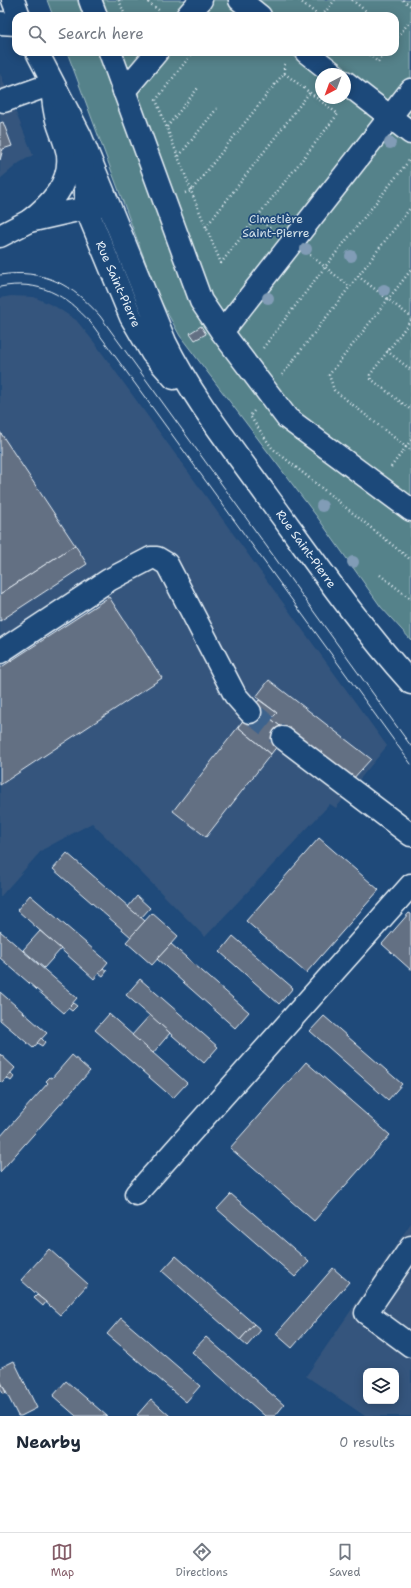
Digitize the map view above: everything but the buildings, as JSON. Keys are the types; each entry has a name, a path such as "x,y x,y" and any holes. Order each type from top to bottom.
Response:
{"main road":[{"path":"13,0 18,12"},
{"path":"90,0 94,12"},
{"path":"190,12 200,0"},
{"path":"240,0 255,12"},
{"path":"0,23 12,24"},
{"name":"Rue Saint-Pierre","path":"39,56 52,84 80,135 165,342 176,364 206,411 352,613 411,683"},
{"path":"111,56 201,301 222,332 287,418 411,510"},
{"path":"124,91 154,56"},
{"path":"311,56 326,68"},
{"path":"0,236 29,221 53,200 64,182 67,171 68,155 55,112 52,84 4,100"},
{"path":"351,87 411,133"},
{"path":"222,332 411,90"},
{"name":"Rue Saint-Pierre","path":"80,135 80,152 86,189 86,208 131,317 142,338 160,362 206,411"},
{"path":"29,221 107,203"},
{"path":"0,652 109,580 151,558 156,558 167,564 235,695 250,712"},
{"path":"283,738 411,835"},
{"path":"136,1194 411,885"},
{"path":"411,1247 366,1312 411,1346"}],"path":[{"path":"119,0 124,12"},
{"path":"145,0 160,11"},
{"path":"299,0 316,12"},
{"path":"324,12 335,0"},
{"path":"352,0 367,12"},
{"path":"403,0 411,6"},
{"path":"399,33 411,20"},
{"path":"164,200 191,191 284,73 338,114 221,263 191,191 156,100 190,56"},
{"path":"371,56 378,62 383,56"},
{"path":"167,128 198,88"},
{"path":"206,227 310,92"},
{"path":"178,157 218,107"},
{"path":"249,367 411,158"},
{"path":"411,207 250,416 272,448 411,560"},
{"path":"293,241 350,287"},
{"path":"411,270 329,375 334,390 411,450"},
{"path":"358,276 411,319 370,375 371,379 411,410"},
{"path":"388,351 411,370"},
{"path":"377,485 411,440"},
{"path":"380,575 411,599"}],"shaded area":[{"path":"0,73 33,155 19,163 0,179"},
{"path":"11,296 34,297 56,307 76,320 94,342 387,746 336,808 330,804 205,937 92,823 42,850 0,897 0,298"},
{"path":"411,1223 411,1416 365,1416 306,1376"}],"green space":[{"name":"Cimetière Saint-Pierre","path":"47,0 411,0 411,640 381,607 318,518 180,336 159,298 68,56 399,56 399,12 52,12"}],"tunnel":[{"path":"250,712 283,738"}],"tram line":[{"path":"0,275 16,273 30,274 56,281 79,296 100,316 411,746"},
{"path":"0,287 14,285 39,287 62,297 72,304 91,323 411,764"}]}
